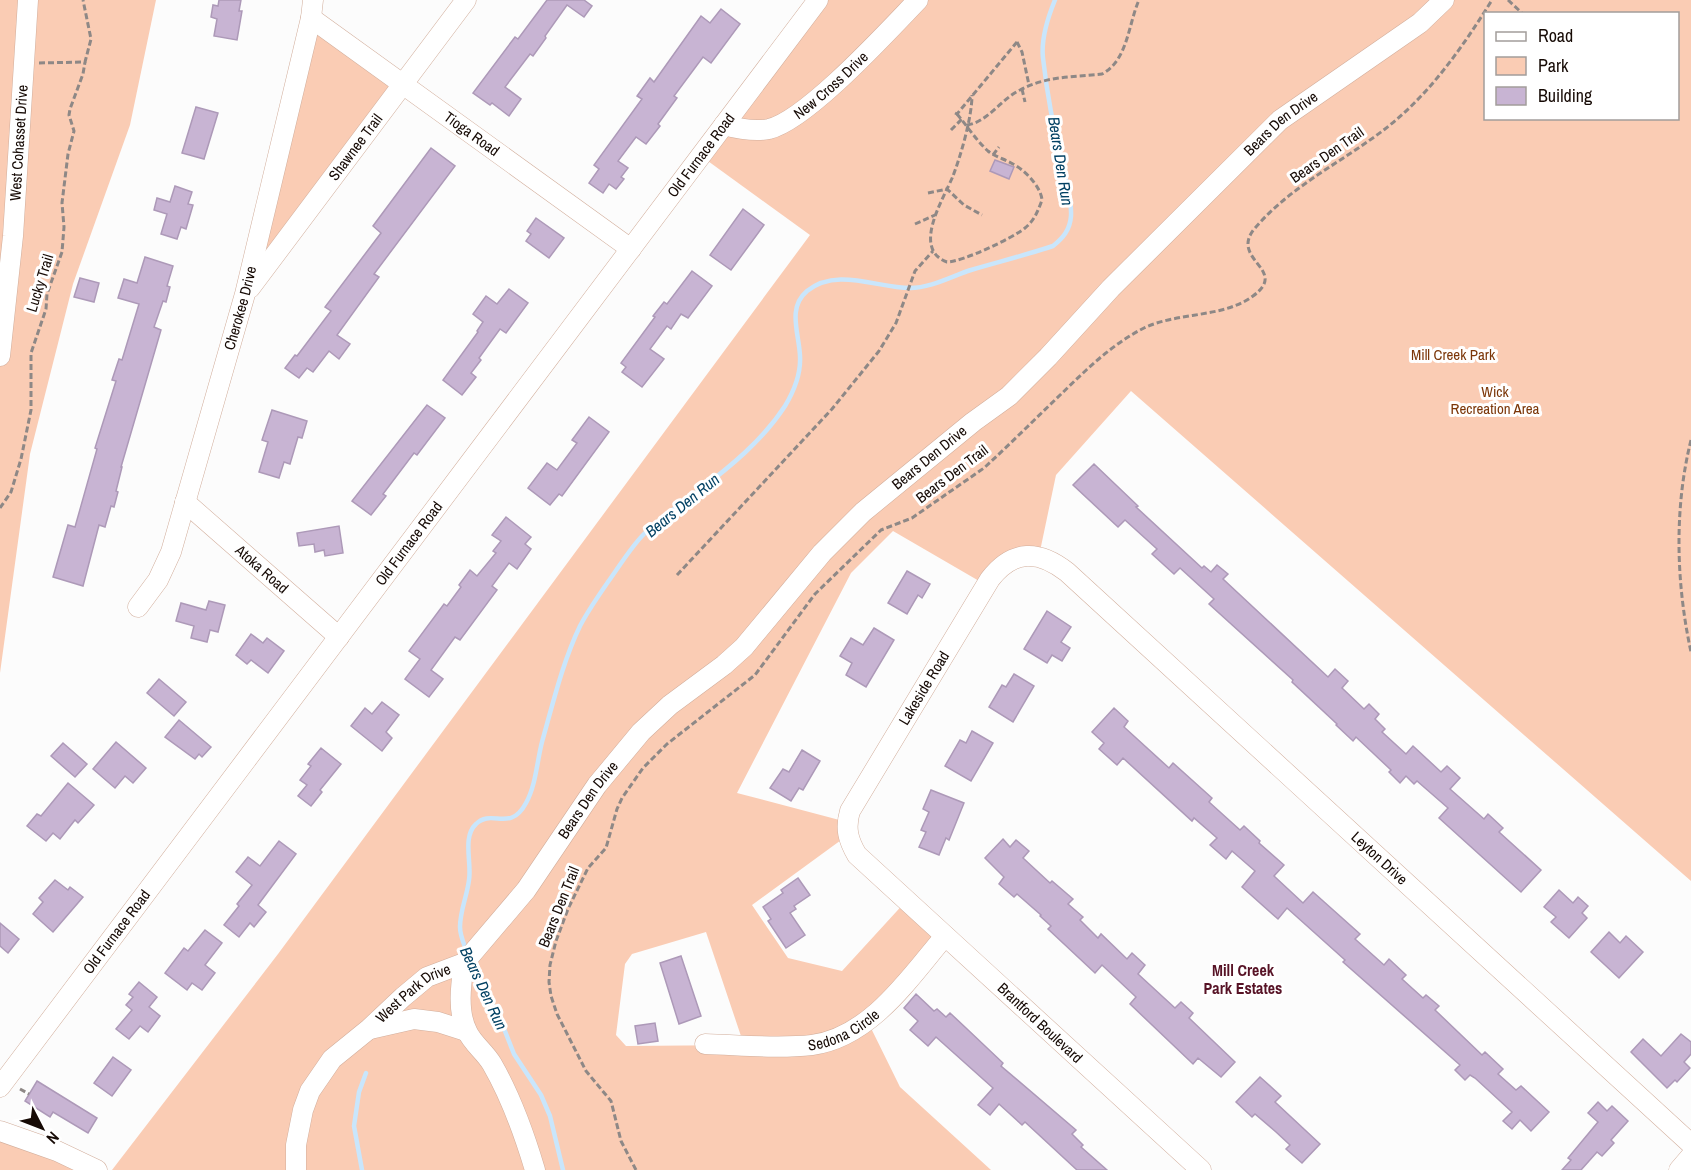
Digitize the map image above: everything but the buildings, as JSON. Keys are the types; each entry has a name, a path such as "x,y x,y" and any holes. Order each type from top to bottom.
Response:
{"street":[{"name":"West Cohasset Drive","path":"0,356 13,236 28,0"},
{"name":"Shawnee Trail","path":"245,294 466,0"},
{"name":"Old Furnace Road","path":"0,1087 818,0"},
{"name":"New Cross Drive","path":"724,125 741,130 762,130 788,121 811,104 918,0"},
{"name":"Bears Den Drive","path":"465,962 538,873 579,811 624,750 655,718 744,647 822,554 863,512 1009,396 1111,288 1280,120 1410,30 1444,0"},
{"name":"Tioga Road","path":"312,9 402,84 631,249"},
{"name":"Cherokee Drive","path":"138,606 149,594 165,567 185,502 245,294 312,9"},
{"name":"Atoka Road","path":"185,502 339,637"},
{"name":"Lakeside Road","path":"879,875 857,855 850,843 847,822 850,811 990,579 1007,561 1028,556 1039,556 1054,562 1067,572"},
{"name":"Leyton Drive","path":"1067,572 1691,1144"},
{"name":"Brantford Boulevard","path":"879,875 1201,1170"},
{"name":"Sedona Circle","path":"705,1044 797,1046 814,1044 844,1034 892,998 945,936"},
{"name":"West Park Drive","path":"296,1170 296,1145 303,1110 310,1091 332,1059 427,977 465,962"},
{"name":"West Park Drive","path":"465,962 460,987 466,1031 491,1063 513,1106 535,1170"},
{"name":"West Park Drive","path":"369,1029 414,1018 438,1022 466,1031"},
{"path":"0,1131 57,1150 97,1170"},
{"path":"1679,1170 1691,1156"}],"path":[{"name":"Lucky Trail","path":"0,508 11,492 21,459 31,410 32,353 46,309 47,294 62,252 64,226 62,203 68,154 74,131 69,115 83,74 91,39 83,0"},
{"path":"967,125 982,120 1002,102 1029,85 1060,77 1102,74 1115,64 1122,54 1139,0"},
{"name":"Bears Den Trail","path":"636,1170 621,1142 611,1101 586,1071 557,1014 550,996 549,965 556,941 582,877 606,848 617,809 642,768 667,744 755,675 815,594 881,530 912,518 984,468 1093,363 1126,338 1146,327 1175,318 1231,307 1262,289 1265,283 1264,274 1247,249 1247,240 1254,229 1273,209 1386,128 1420,97 1447,67 1492,0"},
{"path":"1508,0 1522,12"},
{"path":"972,95 972,106 967,125 959,158 935,215 931,234 933,251 942,260 953,262 1008,239 1024,229 1032,221 1042,200 1040,190 1015,165 993,155 967,125 956,113 1016,41 1022,52 1029,85"},
{"path":"56,62 85,62"},
{"path":"1022,88 1025,102"},
{"path":"951,130 962,120"},
{"path":"993,155 999,147"},
{"path":"928,193 947,189"},
{"path":"947,189 964,205 982,215"},
{"path":"915,224 935,215"},
{"path":"677,575 832,409 879,351 896,323 912,277 933,251"},
{"path":"919,255 927,256"},
{"path":"1691,440 1680,508 1680,570 1691,652"}],"green space":[{"path":"0,0 156,0 130,125 73,284 30,454 0,673"},
{"name":"Mill Creek Park","path":"818,0 1691,0 1691,881 1131,391 1056,475 1039,556 1028,556 986,585 893,531 851,573 737,793 847,822 848,835 752,905 788,958 842,971 907,900 945,936 867,1020 900,1087 991,1170 112,1170 278,954 810,235 701,156","holes":["706,932 744,1045 626,1046 616,1035 625,964 632,954"]},
{"path":"311,18 403,84 245,294"},
{"path":"0,1131 97,1170 0,1170"}],"waterway":[{"name":"Bears Den Run","path":"467,952 460,927 470,873 468,843 472,829 476,824 488,818 514,817 526,803 534,781 554,697 574,639 592,605 629,552 657,522 745,452 767,430 785,406 794,388 799,369 796,313 801,298 807,291 831,280 857,280 910,288 926,286 1053,246 1065,233 1070,221 1071,203 1051,112 1043,51 1046,29 1055,0"},
{"name":"Bears Den Run","path":"472,963 501,1021 514,1054 541,1095 550,1116 563,1170"},
{"path":"362,1170 354,1126 359,1092 366,1073"}],"district":[{"name":"Mill Creek Park Estates","path":"1243,979"}],"park label":[{"name":"Wick Recreation Area","path":"1495,400"}]}
